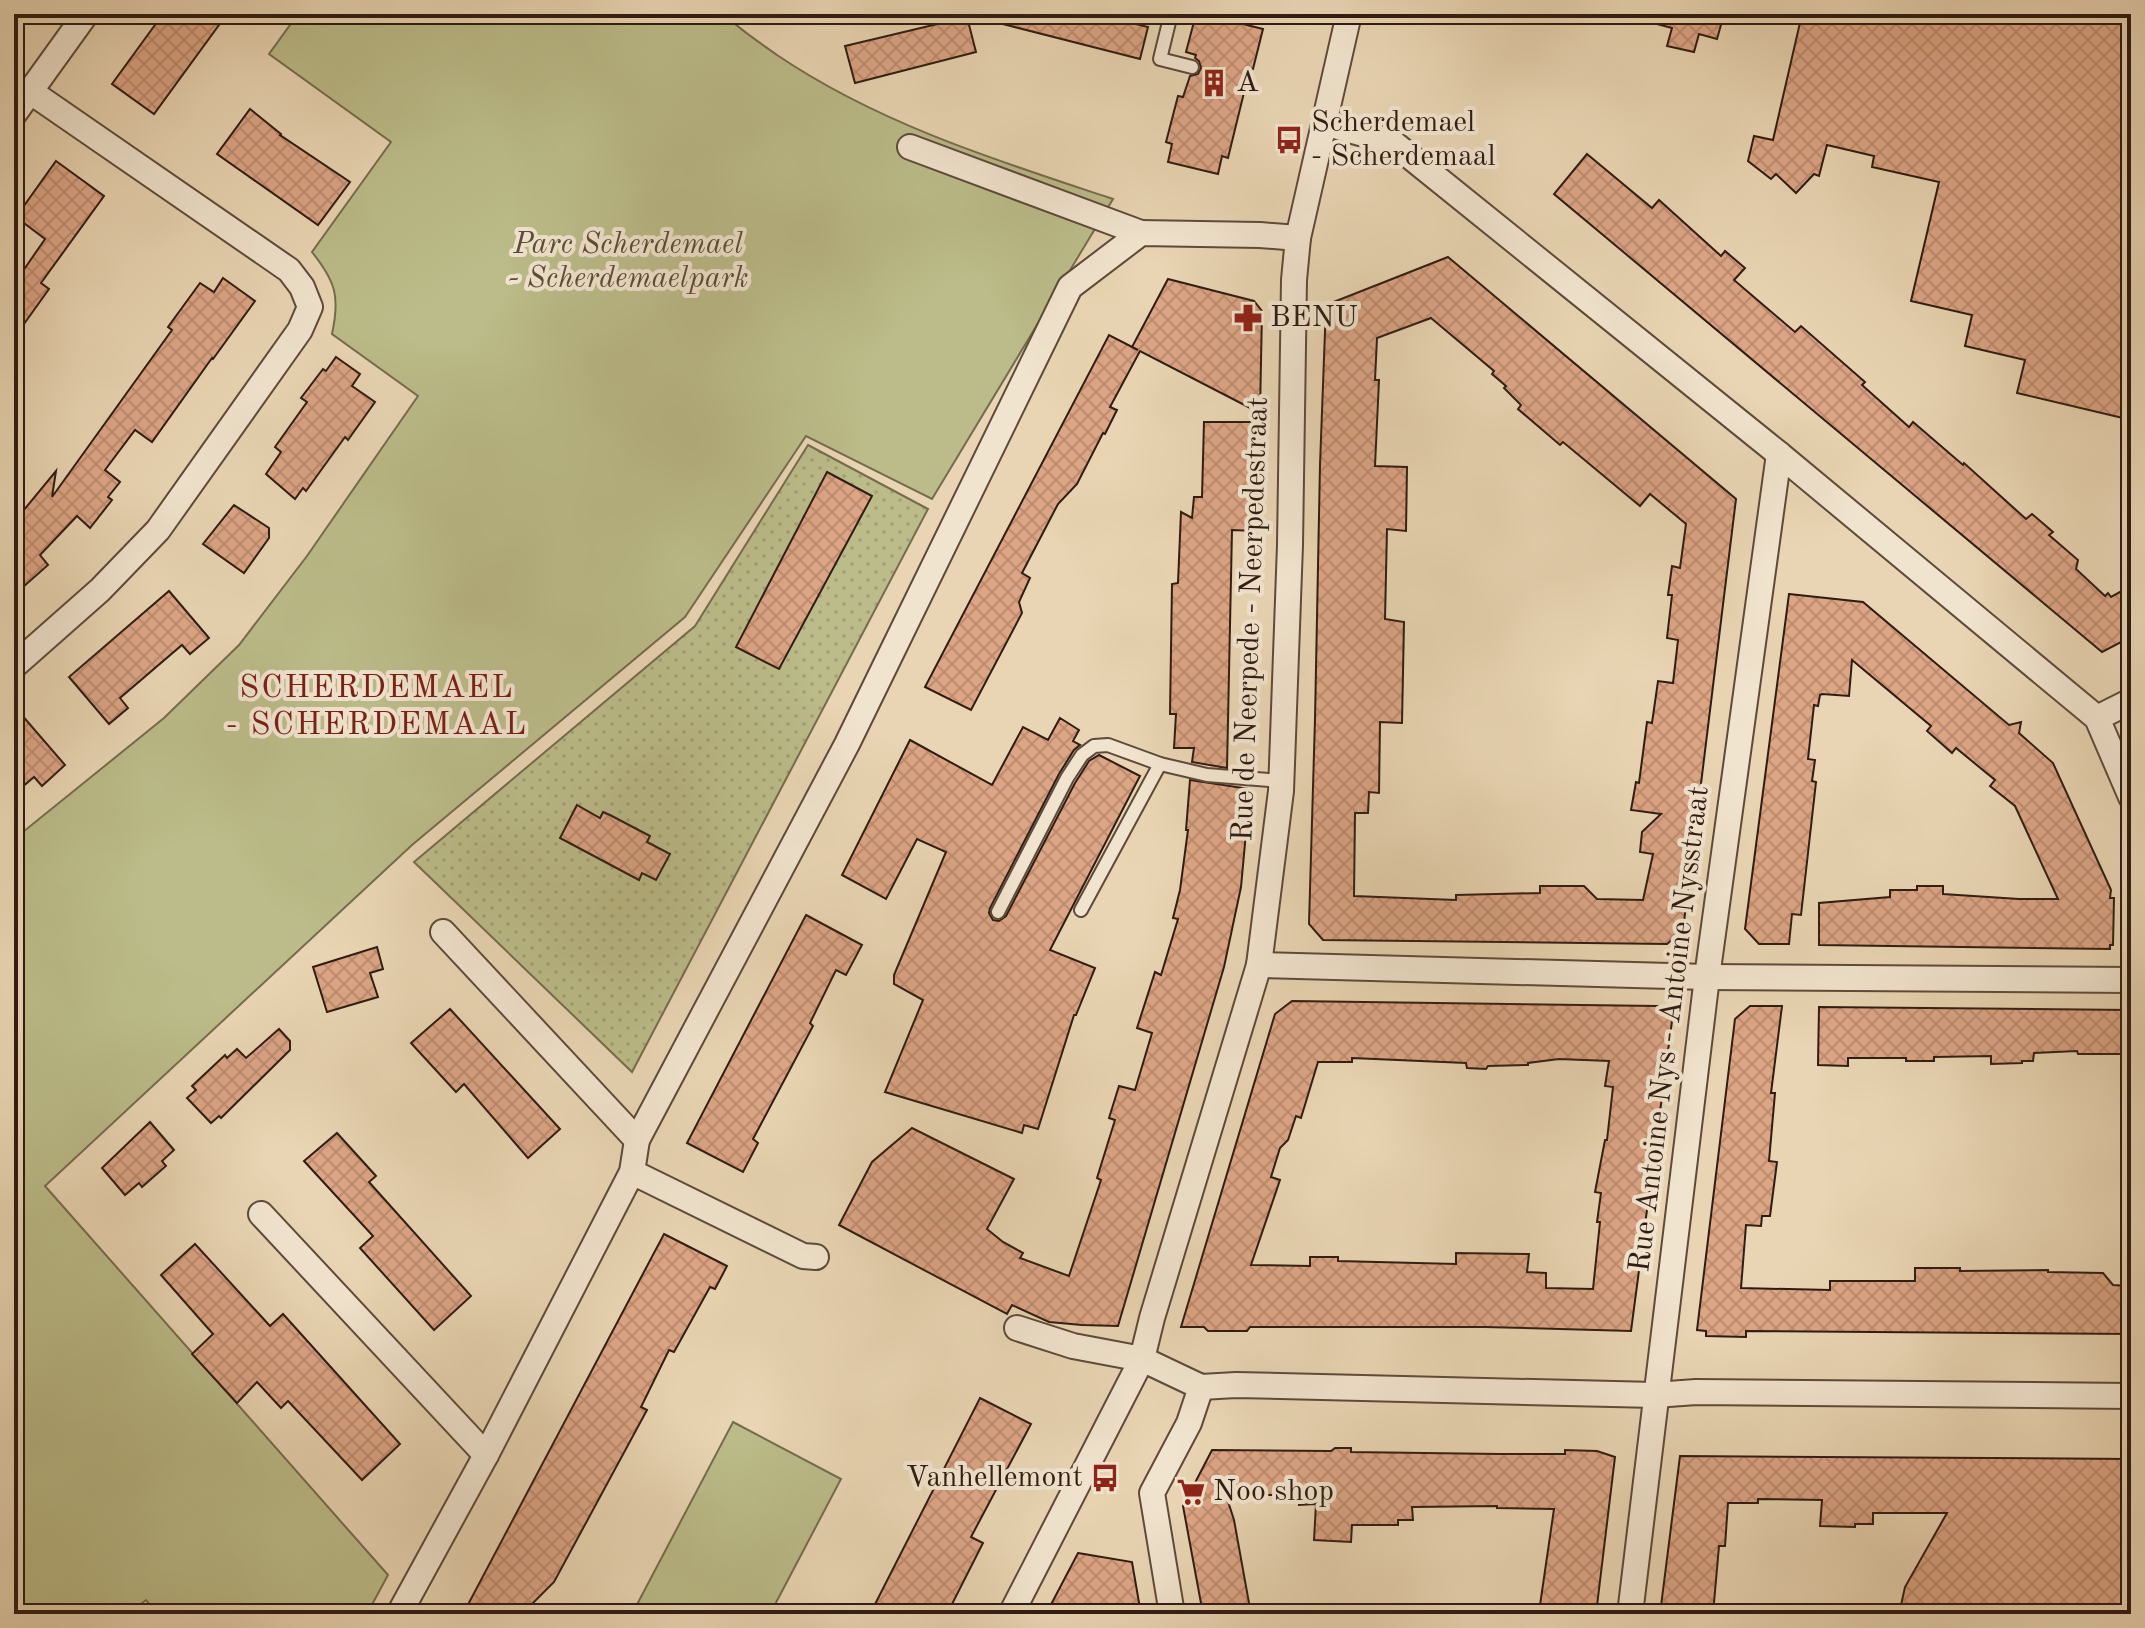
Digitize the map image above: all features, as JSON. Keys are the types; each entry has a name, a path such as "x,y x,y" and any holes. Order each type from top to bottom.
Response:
{"street":[{"path":"14,114 86,14"},
{"name":"Rue de Neerpede - Neerpedestraat","path":"1011,1614 1142,1359 1259,965 1281,781 1290,545 1294,280 1298,238 1349,14"},
{"path":"14,666 100,590 158,530 300,330 310,307 302,287 289,270 31,92"},
{"path":"1324,123 1392,142 1779,454 2097,718 2131,797"},
{"path":"910,147 1141,233 1298,238"},
{"path":"399,1614 486,1455 632,1172 637,1140 847,744 1070,287 1141,233"},
{"name":"Rue Antoine Nys - Antoine Nysstraat","path":"1630,1614 1707,977 1779,454"},
{"path":"2097,718 2131,701"},
{"path":"443,932 637,1140"},
{"path":"1259,965 1707,977 2131,980"},
{"path":"632,1172 803,1256 816,1257"},
{"path":"261,1214 486,1455"},
{"path":"1017,1328 1073,1346 1142,1359 1201,1387 1236,1385 1655,1395 1696,1392 2131,1396"},
{"path":"1172,1614 1152,1493 1189,1423 1201,1387"}],"lane":[{"path":"1171,14 1160,59 1192,67"},
{"path":"998,912 1067,778 1082,755 1094,746 1108,745 1160,764 1207,775 1281,781"},
{"path":"1081,910 1160,764"}],"green space":[{"name":"Parc Scherdemael - Scherdemaelpark","path":"298,14 724,14 743,31 816,79 898,121 940,139 1113,199 932,499 806,436 685,617 412,845 45,1186 388,1575 367,1614 158,1614 146,1600 128,1614 14,1614 14,822 23,832 164,718 239,645 307,556 418,396 332,334 336,310 334,290 312,252 391,142 269,54"},
{"path":"808,445 928,509 632,1072 414,862 695,626"},
{"path":"733,1422 841,1479 770,1614 632,1614"}],"building":[{"path":"163,14 227,14 154,114 112,84"},
{"path":"996,14 1095,14 1148,27 1140,59 995,22"},
{"name":"A","path":"1196,14 1263,29 1228,158 1222,156 1218,174 1168,162 1172,144 1166,142 1178,96 1183,97 1190,76 1198,74 1201,68 1196,55 1186,52"},
{"path":"1654,14 1724,14 1717,39 1699,34 1694,52 1667,46 1672,28 1653,23"},
{"path":"1802,14 2096,14 2131,22 2131,400 2127,419 2017,393 2025,360 1965,346 1972,315 1911,301 1939,182 1872,167 1874,156 1827,145 1819,176 1814,174 1796,193 1776,174 1771,179 1748,161 1754,136 1773,140"},
{"path":"967,17 976,52 855,83 845,46"},
{"path":"250,109 280,135 350,182 318,225 217,154"},
{"path":"1587,154 1652,208 1659,200 1721,256 1725,251 1745,268 1734,280 1795,332 1801,326 1865,382 1862,385 1909,427 1913,422 2026,519 2032,514 2053,532 2049,535 2078,560 2076,569 2105,596 2108,593 2111,597 2131,586 2131,637 2102,652 1554,194"},
{"path":"56,161 104,196 41,283 49,289 14,338 14,284 45,239 16,217"},
{"path":"1448,257 1736,499 1683,930 1667,944 1323,940 1309,924 1326,305","holes":["1431,318 1494,371 1492,374 1521,405 1518,409 1560,445 1563,442 1640,506 1650,494 1686,524 1680,568 1672,566 1668,595 1672,595 1667,638 1678,640 1673,683 1658,681 1652,723 1647,722 1639,783 1636,782 1631,810 1661,814 1642,832 1640,852 1653,854 1643,900 1597,899 1584,886 1540,886 1540,893 1456,895 1456,900 1354,896 1355,813 1368,813 1369,792 1379,793 1380,722 1402,723 1404,622 1385,619 1387,529 1406,531 1407,467 1375,466 1379,380 1375,380 1377,338"]},
{"path":"223,278 255,301 152,442 135,430 105,470 120,482 108,497 112,500 90,528 77,516 40,555 48,565 14,595 14,522 56,471 52,497 172,330 168,327 200,283 214,292"},
{"path":"1168,279 1254,301 1262,311 1260,413 1140,351 1110,407 1117,410 1105,434 1077,484 1058,504 1022,573 1030,578 1019,602 1022,613 971,710 925,687 1109,335 1132,347"},
{"path":"336,357 360,374 352,386 375,402 306,491 303,488 295,499 266,474 281,452 275,447 307,402 301,398"},
{"path":"1204,422 1259,422 1255,531 1232,530 1227,768 1192,762 1194,748 1174,748 1176,714 1170,714 1172,584 1178,583 1181,512 1192,518 1194,497 1202,497"},
{"path":"827,472 872,496 779,669 736,647"},
{"path":"234,505 269,528 269,538 244,573 203,544"},
{"path":"169,591 209,638 190,654 182,645 120,698 128,708 109,724 69,677"},
{"path":"1789,594 1863,602 2009,725 2021,722 2019,733 2053,763 2111,890 2110,898 2114,898 2113,945 2110,949 1819,945 1819,903 1890,897 1890,890 1917,890 1917,886 1943,886 1943,894 2058,899 2015,806 1990,786 1995,780 1956,748 1952,753 1927,731 1931,726 1852,660 1849,696 1822,694 1818,706 1814,705 1808,759 1815,760 1812,781 1816,782 1801,915 1792,914 1789,944 1759,944 1745,929"},
{"path":"14,706 65,765 42,786 34,777 14,794"},
{"path":"1060,718 1079,730 1073,741 1080,745 1059,774 990,908 993,920 999,921 1006,916 1089,761 1099,755 1140,776 1050,950 1095,968 1074,1015 1038,1129 1024,1125 1022,1133 885,1092 923,1000 894,984 894,975 946,852 917,839 886,899 842,875 910,740 992,785 1023,727 1048,740"},
{"path":"1190,780 1250,789 1241,887 1224,967 1118,1326 1049,1322 1012,1305 1007,1314 839,1225 872,1162 912,1128 1014,1179 987,1229 1023,1253 1020,1258 1069,1276 1101,1180 1097,1178 1115,1120 1109,1118 1119,1086 1135,1090 1152,1033 1137,1028 1155,972 1161,975 1178,919 1173,918 1188,830"},
{"path":"577,805 600,818 603,812 650,836 647,842 670,854 656,880 642,873 639,880 560,838"},
{"path":"806,915 862,945 846,975 836,970 810,1023 813,1026 753,1139 758,1143 743,1172 687,1143"},
{"path":"377,947 383,969 370,973 378,997 327,1012 313,967"},
{"path":"1292,1001 1658,1006 1672,1021 1631,1331 1485,1327 1250,1327 1247,1331 1208,1331 1204,1327 1181,1327 1275,1014","holes":["1352,1058 1466,1063 1467,1068 1486,1069 1488,1066 1528,1065 1559,1059 1609,1061 1605,1086 1613,1087 1607,1140 1595,1192 1601,1193 1593,1289 1546,1288 1546,1273 1527,1272 1529,1254 1456,1253 1456,1264 1338,1261 1338,1257 1310,1257 1310,1266 1251,1265 1280,1180 1271,1177 1280,1148 1288,1140 1296,1116 1301,1118 1318,1062 1352,1062"]},
{"path":"1750,1006 1782,1006 1771,1093 1775,1093 1769,1161 1777,1162 1770,1216 1762,1216 1761,1226 1746,1225 1741,1288 1830,1290 1830,1281 1915,1281 1915,1268 2103,1273 2113,1285 2131,1286 2131,1334 1746,1331 1746,1337 1706,1336 1706,1331 1697,1330 1735,1019"},
{"path":"1819,1007 2131,1010 2131,1047 2121,1047 2122,1054 2078,1054 2077,1051 2034,1053 2033,1061 2022,1063 1991,1064 1991,1056 1934,1057 1934,1061 1848,1058 1848,1066 1818,1065"},
{"path":"450,1009 560,1129 528,1158 464,1084 456,1092 411,1043"},
{"path":"279,1029 290,1041 290,1050 221,1118 219,1116 211,1123 187,1098 196,1090 192,1086 225,1055 227,1058 237,1049 246,1058"},
{"path":"150,1122 174,1150 162,1161 166,1166 142,1187 139,1183 125,1195 102,1168"},
{"path":"337,1133 376,1176 369,1182 471,1296 434,1330 360,1248 373,1236 304,1161"},
{"path":"664,1234 727,1266 715,1289 710,1287 674,1352 669,1350 641,1407 647,1410 554,1582 522,1614 463,1614"},
{"path":"195,1244 270,1326 283,1314 400,1444 362,1480 288,1401 281,1408 257,1382 237,1403 192,1354 213,1334 161,1275"},
{"path":"980,1398 1031,1424 971,1537 983,1543 947,1614 870,1614"},
{"path":"1351,1448 1351,1452 1499,1454 1597,1451 1615,1457 1596,1614 1539,1612 1554,1509 1412,1507 1413,1520 1398,1520 1398,1525 1352,1525 1351,1542 1314,1540 1316,1504 1299,1505 1299,1499 1287,1499 1287,1495 1226,1495 1234,1520 1251,1614 1203,1614 1183,1506 1212,1450 1331,1451"},
{"path":"1680,1456 2131,1459 2131,1614 1899,1614 1905,1587 1947,1513 1873,1513 1873,1524 1820,1526 1822,1500 1758,1499 1758,1503 1728,1503 1725,1546 1719,1546 1713,1614 1660,1614"},
{"path":"1078,1553 1132,1562 1141,1614 1046,1614"}],"place":[{"name":"A","path":"1214,83"},
{"name":"Scherdemael - Scherdemaal","path":"1289,140"},
{"name":"BENU","path":"1248,318"},
{"name":"Vanhellemont","path":"1105,1478"},
{"name":"Noo shop","path":"1191,1492"}],"district":[{"name":"SCHERDEMAEL - SCHERDEMAAL","path":"377,708"}]}
